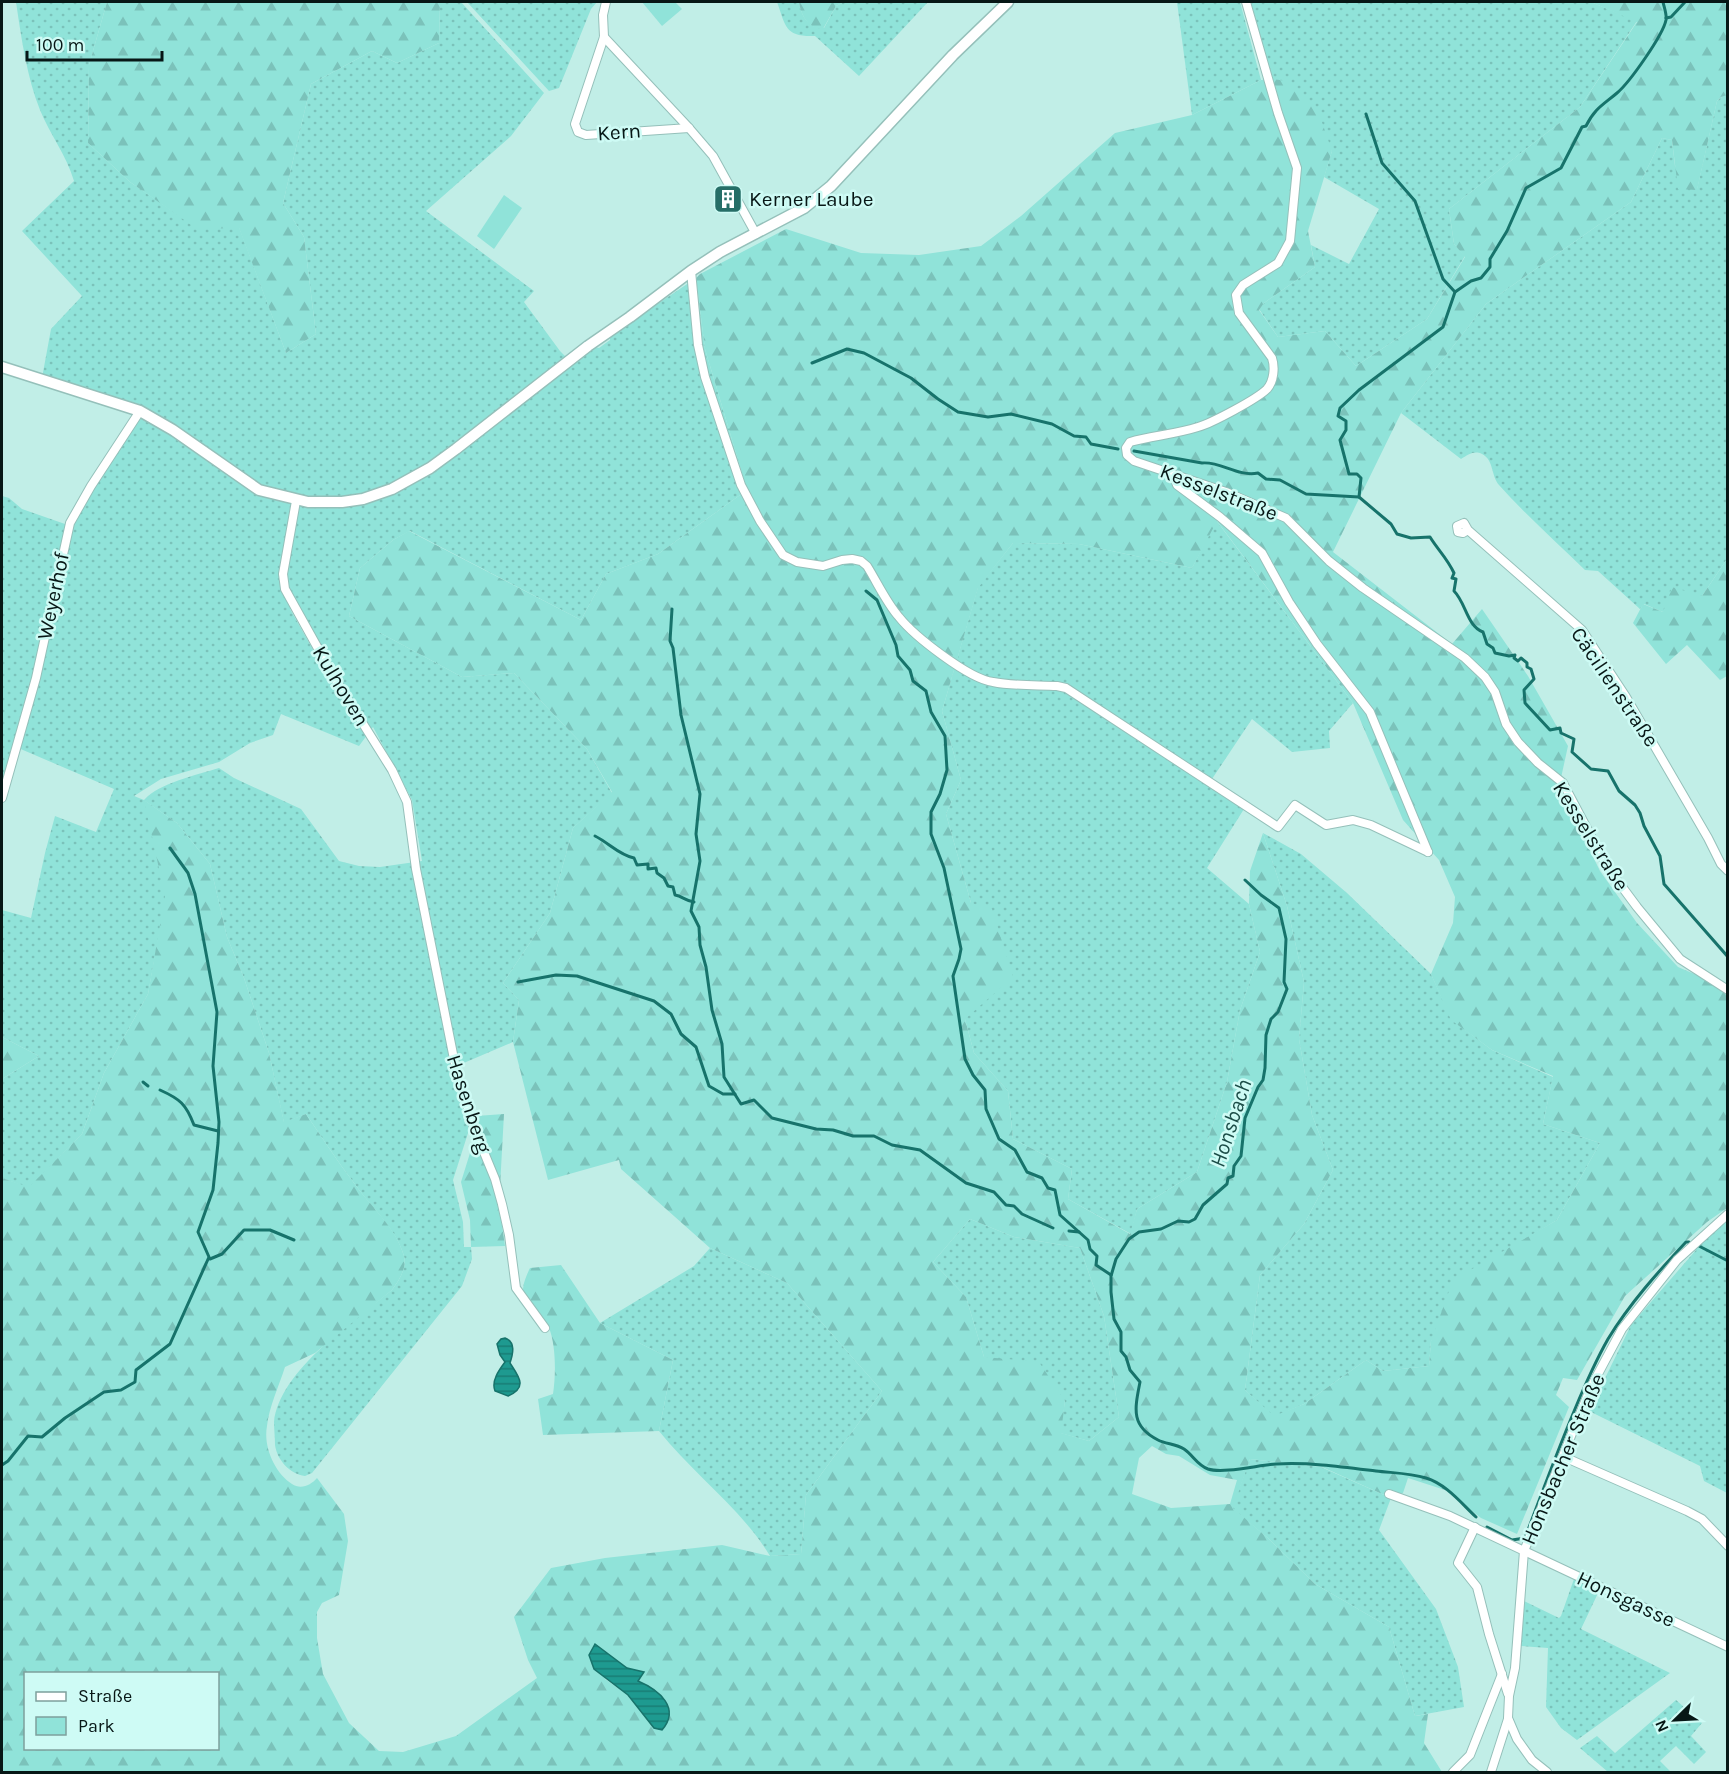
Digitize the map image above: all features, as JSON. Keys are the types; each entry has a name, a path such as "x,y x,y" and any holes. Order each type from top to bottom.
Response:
{"street":[{"name":"Kern","path":"606,2 603,15 604,37 575,124 578,132 586,135 689,128"},
{"path":"2,367 140,411 173,430 259,490 296,501 342,502 363,499 392,489 456,449 588,346 691,271 720,252 804,208 831,186 953,55 1008,2"},
{"name":"Kesselstraße","path":"1246,2 1297,168 1290,241 1278,263 1243,285 1236,295 1239,313 1268,351 1274,365 1273,372 1267,388 1229,412 1200,426 1130,442 1127,445 1127,454 1134,461 1226,492 1286,518 1329,561 1363,588 1457,653 1485,677 1495,692 1506,723 1518,742 1538,763 1563,783 1608,868 1637,907 1680,959 1728,990"},
{"name":"Kern","path":"604,37 713,156 756,234"},
{"path":"691,271 698,345 709,387 741,485 760,521 783,555 797,562 814,566 823,566 842,560 861,561 867,566 899,618 967,673 993,682 1066,688 1278,827 1295,805 1326,825 1353,820 1371,825 1428,852 1370,712 1317,644 1289,602 1262,553 1220,517 1177,485 1173,474"},
{"name":"Weyerhof","path":"2,798 36,678 70,523 91,486 140,411"},
{"name":"Kulhoven","path":"296,501 283,574 285,589 335,679 401,787 407,802 416,869"},
{"name":"Cäcilienstraße","path":"1468,530 1582,630 1626,697 1721,864 1728,871"},
{"name":"Hasenberg","path":"416,869 450,1044 474,1128 495,1179 502,1204 509,1235 516,1288 545,1328"},
{"name":"Honsbacher Straße","path":"1547,1773 1532,1760 1517,1739 1508,1718 1509,1696 1515,1668 1524,1551 1591,1387 1622,1329 1677,1260 1728,1214"},
{"path":"1564,1457 1687,1511 1702,1520 1728,1546"},
{"name":"Honsgasse","path":"1389,1494 1475,1527 1728,1647"},
{"path":"1475,1527 1458,1563 1477,1587 1509,1696"},
{"path":"1453,1773 1470,1755 1502,1673"},
{"path":"1491,1773 1508,1718"}],"green space":[{"path":"16,2 107,2 89,65 88,143 130,182 197,228 239,227 286,353 316,334 304,237 283,203 311,84 372,51 397,63 439,43 440,2 461,2 544,93 511,136 426,211 534,291 524,302 566,357 408,481 444,464 595,347 599,348 610,340 610,336 696,278 705,349 747,490 658,554 606,574 581,620 410,531 393,540 360,568 349,616 462,677 514,673 587,749 612,793 573,828 550,913 503,983 519,1000 513,1042 452,1068 469,1130 453,1180 463,1222 464,1247 471,1247 472,1259 462,1286 312,1473 305,1476 289,1469 281,1461 276,1451 274,1422 279,1403 289,1384 321,1348 392,1290 403,1270 404,1256 389,1227 360,1192 306,1114 284,1123 269,1053 244,978 227,937 210,864 177,823 145,801 166,896 148,994 104,1073 82,1134 29,1188 2,1178 2,1079 39,1056 2,1037 2,910 31,918 55,816 96,832 114,789 16,747 2,798 2,496 9,498 22,509 65,524 140,411 190,441 171,426 134,405 42,378 51,329 82,296 22,231 74,181 35,98 25,57","holes":["290,609 301,611 321,646 316,655","281,714 359,746 373,727 412,800 422,861 380,867 359,866 339,861 301,809 234,778 219,768 169,784 144,800 134,796 161,779 219,762 250,743 273,735"]},
{"path":"107,2 440,2 439,43 397,63 372,51 311,84 283,203 304,237 316,334 286,353 239,228 197,229 130,182 88,143 89,65"},
{"path":"467,2 597,2 591,9 559,88 549,91"},
{"path":"642,2 675,2 682,9 662,26"},
{"path":"777,2 799,2 806,20 818,28 824,28 836,6 844,2 928,2 859,76 815,36 798,35 788,29"},
{"path":"799,2 844,2 836,6 823,29 809,24 801,12"},
{"path":"1177,2 1240,2 1261,80 1192,115"},
{"path":"1251,2 1591,2 1637,21 1580,107 1449,209 1454,244 1465,256 1427,319 1356,366 1325,331 1278,337 1259,309 1264,303 1315,267 1311,245 1349,264 1379,209 1324,177 1332,151 1272,79"},
{"path":"1591,2 1727,2 1727,95 1717,101 1697,190 1678,189 1672,140 1662,138 1631,202 1486,304 1401,413 1333,552 1452,644 1482,609 1528,676 1568,746 1559,787 1600,871 1637,923 1678,967 1727,988 1727,1208 1707,1222 1625,1296 1577,1380 1563,1378 1556,1395 1569,1407 1517,1534 1481,1518 1445,1490 1408,1478 1403,1493 1391,1498 1322,1467 1250,1459 1233,1508 1315,1584 1389,1627 1415,1716 1428,1714 1424,1743 1442,1772 2,1772 2,1178 29,1187 82,1134 104,1073 148,994 165,896 144,800 177,823 210,864 227,937 244,978 269,1053 284,1122 306,1114 360,1192 389,1226 404,1256 403,1270 392,1290 315,1353 285,1367 270,1411 266,1434 269,1451 280,1473 295,1486 302,1487 309,1485 317,1478 344,1514 348,1541 339,1595 322,1603 317,1612 317,1638 323,1674 349,1723 379,1751 403,1752 456,1736 537,1678 528,1660 514,1617 551,1568 605,1558 722,1545 770,1556 801,1554 806,1495 882,1391 787,1283 710,1248 621,1169 619,1160 548,1180 513,1042 519,1000 503,983 550,913 573,828 612,792 587,749 514,673 462,677 349,616 360,568 393,540 409,531 581,620 606,574 658,554 747,490 705,349 696,278 786,229 861,253 919,255 981,246 1021,216 1115,133 1192,115 1261,80 1287,81 1317,108 1332,151 1308,231 1315,267 1264,303 1259,310 1278,337 1325,331 1356,366 1427,319 1465,257 1454,244 1449,209 1580,107 1637,22","holes":["1217,521 1353,703 1403,820 1439,860 1455,897 1453,923 1431,974 1451,1020 1492,1050 1553,1076 1543,1124 1600,1143 1557,1220 1453,1280 1431,1341 1429,1366 1383,1371 1366,1360 1304,1404 1274,1416 1245,1390 1260,1275 1304,1224 1333,1170 1312,1115 1299,1039 1304,982 1287,906 1263,833 1250,871 1249,904 1260,952 1240,1010 1227,1082 1197,1172 1137,1209 1130,1234 1068,1199 1072,1169 1013,1139 1008,1091 974,1053 965,1019 1013,977 992,909 971,903 946,814 961,780 942,711 978,588 1013,543 1079,544 1192,568","970,1219 1014,1237 1080,1248 1104,1316 1119,1417 1089,1441 1061,1433 1065,1401 1039,1362 984,1357 966,1297 933,1262","1152,1446 1166,1454 1179,1456 1210,1475 1237,1480 1230,1504 1171,1508 1132,1494 1139,1458","595,1644 627,1668 644,1672 638,1681 654,1728 628,1695 605,1679"]},
{"path":"1725,94 1727,95 1727,559 1702,596 1663,612 1644,604 1640,609 1598,571 1585,570 1530,518 1499,485 1486,457 1474,453 1461,459 1401,413 1486,304 1631,202 1662,138 1672,140 1675,166 1697,189 1717,101"},
{"path":"504,195 522,208 494,249 477,236"},
{"path":"1216,520 1353,703 1329,731 1330,748 1292,752 1252,719 1210,782 1244,809 1207,868 1249,904 1260,952 1240,1010 1227,1082 1197,1172 1137,1209 1131,1234 1068,1199 1072,1169 1013,1139 1008,1091 974,1053 965,1019 971,903 946,814 961,780 942,711 978,587 1013,543 1079,544 1192,568"},
{"path":"1727,559 1727,676 1720,680 1687,645 1666,664 1633,623 1643,604 1663,612 1672,587 1702,596"},
{"path":"1263,833 1301,854 1347,893 1431,974 1452,1020 1492,1050 1553,1077 1543,1124 1600,1143 1557,1220 1511,1248 1431,1341 1429,1366 1383,1371 1366,1360 1304,1404 1274,1417 1245,1390 1260,1275 1304,1224 1333,1170 1312,1115 1299,1039 1304,982 1287,906"},
{"path":"2,1037 39,1056 2,1079"},
{"path":"504,1114 499,1205 505,1246 471,1247 470,1220 461,1182 479,1124 476,1116"},
{"path":"1727,1217 1727,1493 1704,1481 1700,1466 1589,1411 1631,1325 1696,1250 1690,1247"},
{"path":"970,1219 1014,1237 1080,1248 1104,1316 1119,1417 1089,1441 1060,1433 1065,1401 984,1357 966,1297 933,1262"},
{"path":"710,1248 787,1283 882,1391 806,1495 801,1554 770,1556 745,1522 659,1431 673,1360 600,1323 694,1266"},
{"path":"561,1265 600,1323 673,1360 659,1431 543,1435 538,1399 553,1394 555,1369 553,1343 544,1319 528,1302 523,1289 530,1268"},
{"path":"1250,1459 1321,1467 1391,1498 1379,1530 1436,1609 1458,1667 1464,1707 1415,1716 1389,1627 1315,1584 1269,1539 1232,1508"},
{"path":"1574,1579 1599,1591 1581,1629 1670,1673 1577,1740 1561,1728 1546,1707 1548,1648 1521,1646 1524,1601 1559,1618"},
{"path":"1676,1700 1702,1723 1691,1736 1706,1752 1694,1764 1676,1746 1660,1761 1671,1772 1608,1772 1580,1748 1597,1736 1615,1753"}],"shaded area":[{"path":"505,1338 511,1342 513,1352 510,1363 520,1381 518,1389 508,1396 495,1391 494,1387 496,1376 505,1362 497,1344"},
{"path":"595,1644 627,1668 644,1672 638,1681 660,1695 668,1707 667,1722 662,1730 654,1728 628,1695 594,1669 589,1655"}],"waterway":[{"path":"1663,2 1666,13 1664,27 1645,58 1623,87 1596,111 1586,126 1582,127 1561,168 1526,188 1507,231 1490,259 1490,267 1481,278 1471,281 1455,292 1443,327 1359,390 1340,408 1338,416 1346,421 1346,430 1340,440 1349,474 1357,474 1361,478 1359,497 1391,524 1397,534 1411,538 1430,537 1454,573 1452,578 1456,579 1454,591 1473,625 1483,632 1487,644 1493,648 1495,653 1515,655 1514,658 1518,661 1521,658 1531,669 1534,679 1524,690 1525,703 1550,730 1560,728 1561,733 1574,739 1572,752 1591,769 1608,771 1619,791 1635,805 1640,813 1644,826 1660,856 1664,884 1728,957"},
{"path":"1666,18 1671,17 1685,2"},
{"path":"1366,114 1382,163 1415,201 1443,279 1455,292"},
{"path":"812,363 847,349 864,353 911,378 958,412 988,417 1011,414 1052,424 1074,436 1086,437 1091,444 1118,449"},
{"path":"1134,451 1216,464 1243,473 1258,473 1266,479 1280,480 1306,494 1359,497"},
{"path":"866,591 877,600 896,645 898,656 910,670 913,681 926,691 931,712 945,736 947,770 940,794 931,812 931,834 944,868 961,949 953,976 965,1059 973,1075 985,1090 986,1109 999,1139 1015,1150 1027,1172 1042,1178 1048,1188 1055,1190 1060,1215 1088,1240 1090,1249 1097,1256 1096,1265 1111,1275"},
{"path":"672,609 670,641 673,648 681,715 700,794 696,834 700,861 691,911 699,927 712,1010 722,1044 724,1077 741,1104 754,1100 772,1118 853,1136 874,1136 892,1145 920,1150 966,1183 994,1192 1006,1205 1014,1206 1022,1214 1053,1228"},
{"path":"595,836 634,858 637,865 648,864 648,869 656,868 657,873 664,878 668,886 673,887 675,895 694,902"},
{"path":"2,1465 28,1436 42,1437 65,1418 104,1392 121,1390 135,1382 136,1370 170,1344 209,1257 198,1232 213,1190 218,1143 219,1122 213,1066 217,1012 195,894 188,873 170,848"},
{"name":"Honsbach","path":"1245,880 1279,908 1286,939 1284,982 1287,989 1278,1012 1271,1019 1266,1035 1263,1080 1245,1118 1241,1156 1234,1166 1233,1176 1228,1178 1227,1184 1203,1205 1195,1219 1189,1222 1178,1221 1161,1229 1139,1232 1129,1239 1116,1259 1111,1276 1114,1319 1121,1332 1121,1351 1126,1357 1130,1370 1140,1382 1136,1408 1139,1422 1149,1435 1184,1449 1208,1469 1223,1470 1276,1464 1301,1464 1414,1475 1440,1485 1453,1494 1476,1517"},
{"path":"518,982 556,975 577,976 654,1001 671,1014 681,1034 696,1047 709,1086 723,1094 735,1094"},
{"path":"143,1082 148,1086"},
{"path":"160,1090 182,1103 194,1125 218,1131"},
{"path":"210,1259 222,1254 244,1230 270,1230 294,1240"},
{"path":"1069,1231 1079,1232"},
{"name":"Honsbach","path":"1487,1527 1512,1540 1525,1538 1575,1409 1608,1339 1645,1288 1686,1242 1689,1242"},
{"name":"Honsbach","path":"1697,1245 1728,1261"}],"place":[{"name":"Kerner Laube","path":"728,199"}]}
